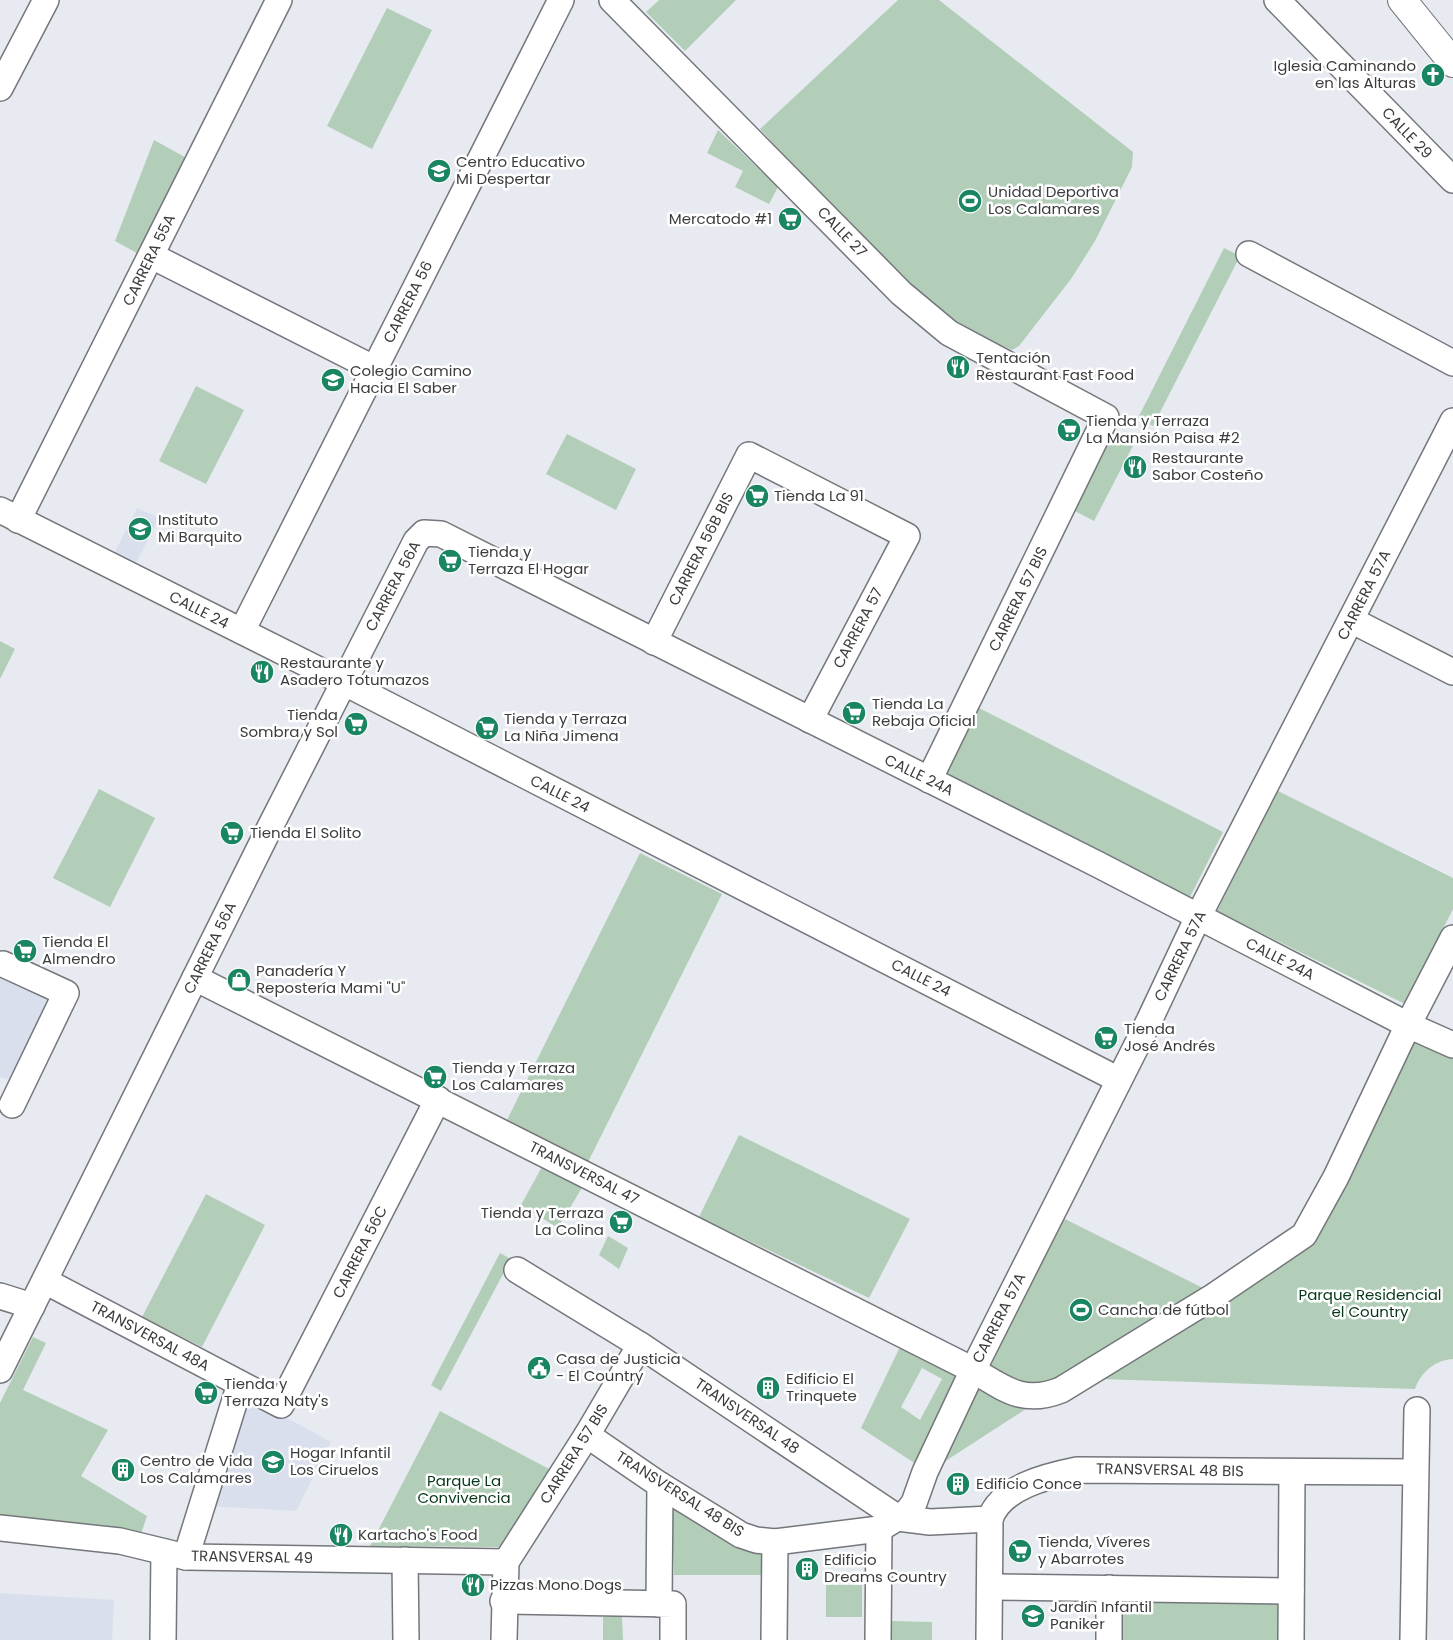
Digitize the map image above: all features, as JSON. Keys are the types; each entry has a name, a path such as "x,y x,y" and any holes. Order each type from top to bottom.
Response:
{"main road":[{"path":"1402,0 1453,63"}],"street":[{"name":"CARRERA 55A","path":"9,515 152,256 280,0"},
{"name":"CARRERA 56","path":"242,631 561,0"},
{"name":"CALLE 27","path":"612,0 901,293 924,313 949,333 975,348 1106,417"},
{"name":"CALLE 29","path":"1277,0 1453,180"},
{"path":"0,88 43,1"},
{"path":"1249,254 1453,363"},
{"path":"152,256 375,369"},
{"name":"CARRERA 57 BIS","path":"929,780 1106,417"},
{"name":"CARRERA 57A","path":"889,1524 907,1512 914,1504 925,1472 973,1370 1119,1080 1198,917 1453,420"},
{"name":"CARRERA 56B BIS","path":"654,642 749,455 907,536"},
{"name":"CALLE 24","path":"9,515 343,682 1119,1080"},
{"name":"CALLE 24A","path":"427,532 441,534 929,780 1408,1025 1453,1045"},
{"name":"CARRERA 56A","path":"0,1370 343,682 419,535 427,532"},
{"name":"CARRERA 57","path":"810,720 907,536"},
{"path":"1351,620 1453,672"},
{"name":"TRANSVERSAL 47","path":"195,978 438,1099 1021,1396 1042,1396 1061,1390 1211,1298 1304,1235 1336,1178 1408,1025 1453,938"},
{"path":"3,964 66,993 12,1105"},
{"name":"CARRERA 56C","path":"281,1405 438,1099"},
{"name":"TRANSVERSAL 48","path":"517,1270 640,1344 889,1524"},
{"name":"TRANSVERSAL 48A","path":"45,1281 281,1405"},
{"path":"0,1296 32,1306"},
{"name":"CARRERA 57 BIS","path":"506,1562 587,1434 640,1344"},
{"path":"163,1640 175,1554 240,1384"},
{"path":"1413,1640 1417,1410"},
{"name":"TRANSVERSAL 48 BIS","path":"587,1434 660,1485 741,1535 756,1540 775,1542 889,1524 990,1519 993,1510 1006,1497 1028,1484 1077,1470 1415,1472"},
{"path":"1291,1640 1292,1472"},
{"path":"659,1604 660,1485"},
{"path":"989,1640 990,1519"},
{"path":"878,1640 889,1524"},
{"name":"TRANSVERSAL 49","path":"0,1528 120,1541 175,1554 506,1562"},
{"path":"774,1640 775,1542"},
{"path":"405,1560 406,1640"},
{"path":"504,1640 503,1601 506,1562"},
{"path":"990,1587 1292,1591"},
{"path":"1109,1588 1109,1640"},
{"path":"503,1601 673,1604 673,1640"}],"shaded area":[{"name":"Instituto Mi Barquito","path":"137,508 159,518 134,567 113,556"},
{"path":"0,975 57,996 16,1081 0,1077"},
{"name":"Hogar Infantil Los Ciruelos","path":"250,1398 331,1442 296,1511 209,1506"},
{"path":"0,1593 114,1600 112,1640 0,1640"}],"green space":[{"path":"659,0 736,0 685,51 646,12"},
{"name":"Unidad Deportiva Los Calamares","path":"898,0 939,0 1133,152 1132,167 1095,241 1071,279 1019,346 1012,350 965,330 933,306 856,236 760,129"},
{"path":"387,8 432,30 372,149 327,126"},
{"path":"718,130 778,187 769,204 735,187 743,171 707,153"},
{"path":"154,140 192,161 146,258 115,241"},
{"path":"1224,248 1240,256 1153,426 1138,418"},
{"path":"196,386 244,410 206,484 159,461"},
{"path":"1114,432 1135,442 1094,521 1073,510"},
{"path":"567,434 636,469 616,510 546,474"},
{"path":"0,641 15,649 0,679"},
{"path":"975,706 1223,832 1189,899 940,772"},
{"path":"99,789 155,818 110,907 53,878"},
{"path":"1278,791 1453,878 1453,909 1405,1004 1217,911"},
{"path":"640,853 722,894 588,1162 506,1122"},
{"name":"Parque Residencial el Country","path":"1417,1036 1453,1054 1453,1359 1435,1364 1421,1377 1415,1389 1100,1379 1310,1244"},
{"path":"739,1135 910,1219 869,1298 699,1217"},
{"path":"543,1165 583,1186 558,1228 521,1205"},
{"path":"206,1194 265,1225 202,1347 142,1317"},
{"path":"1063,1218 1211,1292 1062,1383 1019,1387 987,1371"},
{"path":"608,1236 628,1248 619,1269 599,1255"},
{"path":"500,1253 511,1259 441,1391 431,1385"},
{"path":"33,1337 46,1343 23,1390 108,1430 81,1476 147,1516 141,1534 0,1520 0,1403"},
{"path":"900,1347 957,1377 919,1466 861,1428","holes":["922,1368 942,1379 920,1420 901,1407"]},
{"path":"982,1381 1029,1407 944,1462"},
{"name":"Parque La Convivencia","path":"440,1411 551,1470 503,1547 370,1546"},
{"path":"672,1503 741,1546 761,1554 761,1575 674,1575"},
{"path":"826,1585 862,1585 862,1617 826,1617"},
{"path":"1121,1602 1280,1603 1280,1640 1121,1640"},
{"path":"622,1616 623,1640 603,1640 603,1617"},
{"path":"890,1621 932,1622 932,1640 890,1640"}],"place":[{"name":"Iglesia Caminando en las Alturas","path":"1433,75"},
{"name":"Centro Educativo Mi Despertar","path":"439,171"},
{"name":"Unidad Deportiva Los Calamares","path":"970,201"},
{"name":"Mercatodo #1","path":"790,219"},
{"name":"Tentación Restaurant Fast Food","path":"958,367"},
{"name":"Colegio Camino Hacia El Saber","path":"333,380"},
{"name":"Tienda y Terraza La Mansión Paisa #2","path":"1069,430"},
{"name":"Restaurante Sabor Costeño","path":"1135,467"},
{"name":"Tienda La 91","path":"757,496"},
{"name":"Instituto Mi Barquito","path":"140,529"},
{"name":"Tienda y Terraza El Hogar","path":"450,561"},
{"name":"Restaurante y Asadero Totumazos","path":"262,672"},
{"name":"Tienda La Rebaja Oficial","path":"854,713"},
{"name":"Tienda Sombra y Sol","path":"356,724"},
{"name":"Tienda y Terraza La Niña Jimena","path":"487,728"},
{"name":"Tienda El Solito","path":"232,833"},
{"name":"Tienda El Almendro","path":"25,951"},
{"name":"Panadería Y Repostería Mami \"U\"","path":"239,980"},
{"name":"Tienda José Andrés","path":"1106,1038"},
{"name":"Tienda y Terraza Los Calamares","path":"435,1077"},
{"name":"Tienda y Terraza La Colina","path":"621,1222"},
{"name":"Cancha de fútbol","path":"1081,1310"},
{"name":"Casa de Justicia - El Country","path":"539,1368"},
{"name":"Edificio El Trinquete","path":"768,1388"},
{"name":"Tienda y Terraza Naty's","path":"206,1393"},
{"name":"Hogar Infantil Los Ciruelos","path":"273,1462"},
{"name":"Centro de Vida Los Calamares","path":"123,1470"},
{"name":"Edificio Conce","path":"958,1484"},
{"name":"Kartacho's Food","path":"341,1535"},
{"name":"Tienda, Víveres y Abarrotes","path":"1020,1551"},
{"name":"Edificio Dreams Country","path":"807,1569"},
{"name":"Pizzas Mono Dogs","path":"473,1585"},
{"name":"Jardín Infantil Paniker","path":"1033,1616"}]}
